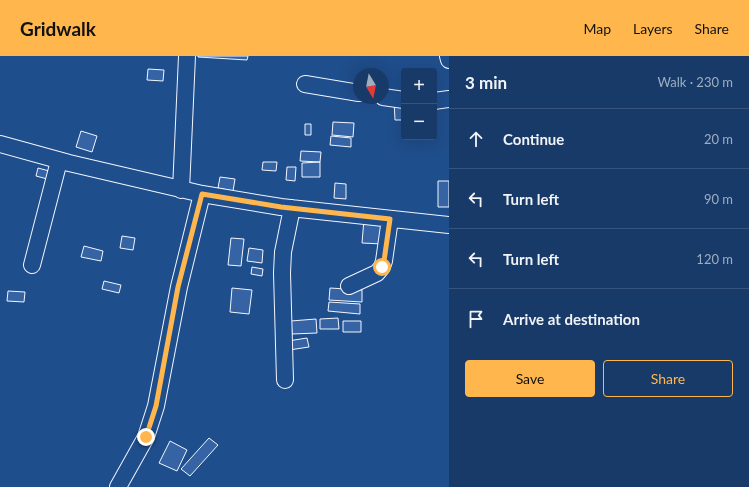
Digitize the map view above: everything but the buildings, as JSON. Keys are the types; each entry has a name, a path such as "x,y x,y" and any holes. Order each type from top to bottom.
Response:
{"street":[{"path":"180,190 187,56"},
{"path":"448,56 449,60"},
{"path":"305,84 353,92"},
{"path":"389,97 401,99"},
{"path":"437,101 449,99"},
{"path":"0,144 180,190 202,194 292,208 449,225"},
{"path":"32,265 59,160"},
{"path":"118,487 146,437 156,406 178,287 202,194"},
{"path":"285,380 282,266 283,252 292,208"},
{"path":"349,286 377,273 382,267 390,219"}],"route":[{"path":"146,437 156,406 178,287 202,194 281,207 390,219 382,267"}]}
